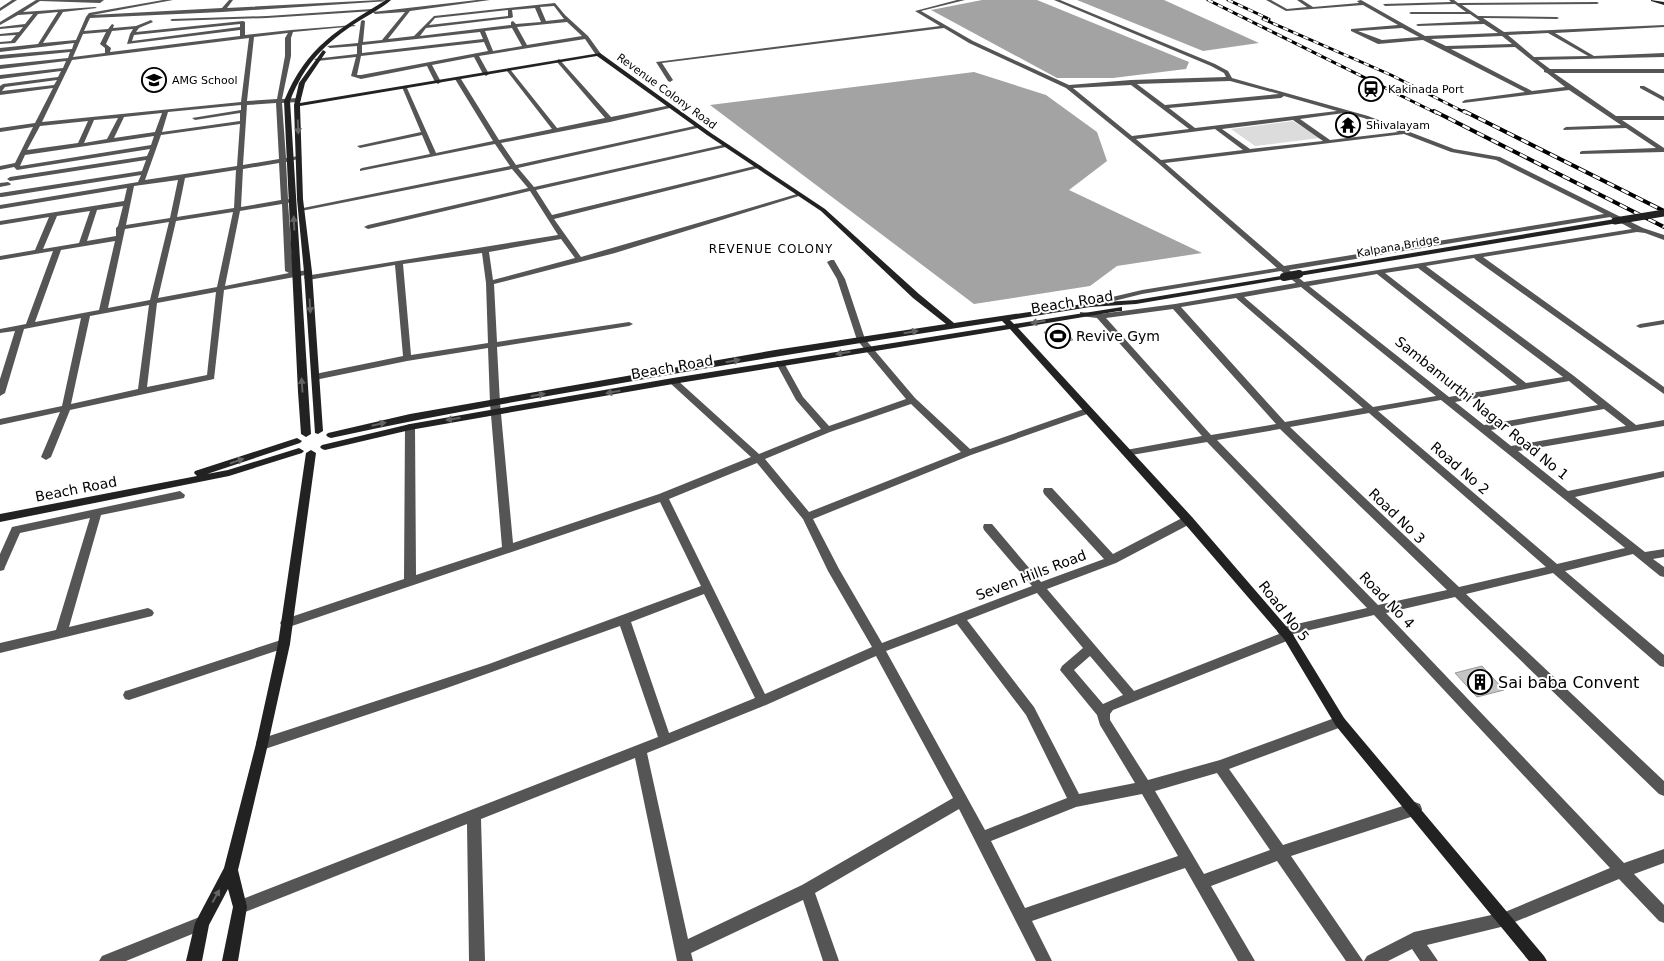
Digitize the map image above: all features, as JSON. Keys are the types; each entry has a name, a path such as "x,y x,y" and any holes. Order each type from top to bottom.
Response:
{"street":[{"path":"0,10 15,0"},
{"path":"0,24 40,0 101,1 109,3"},
{"path":"90,16 171,0"},
{"path":"222,10 231,0"},
{"path":"251,9 263,0"},
{"path":"306,434 298,327 297,273 287,101 293,84 305,63 324,43 395,0"},
{"path":"384,41 411,9 427,0"},
{"path":"169,20 266,19 411,9 488,0"},
{"path":"530,0 544,23"},
{"path":"930,3 936,6 963,0"},
{"path":"1056,0 1213,64 1226,72 1230,79"},
{"path":"1268,0 1286,10 1364,4"},
{"path":"1299,0 1312,8"},
{"path":"1324,0 1336,6"},
{"path":"1357,0 1424,38 1531,93"},
{"path":"1451,0 1502,33 1570,88 1664,150"},
{"path":"1653,0 1664,4"},
{"path":"1,197 61,78 80,33 101,1"},
{"path":"90,16 388,1"},
{"path":"137,27 129,43 242,29 250,32 291,31 351,26 363,21 388,1"},
{"path":"1385,5 1597,3"},
{"path":"118,4 137,6"},
{"path":"434,17 555,4 586,37 598,54"},
{"path":"415,38 446,5"},
{"name":"Sambamurthi Nagar Road No 1","path":"936,6 917,11 943,27 1068,87 1160,162 1284,273 1302,284 1664,573"},
{"path":"17,14 95,8"},
{"path":"510,9 514,26 525,47"},
{"path":"39,46 62,10"},
{"path":"10,49 12,42 37,12"},
{"path":"1411,13 1472,13"},
{"path":"107,54 108,48 103,44 113,22 119,16"},
{"path":"1477,16 1557,18"},
{"path":"426,27 512,17"},
{"path":"242,37 245,20"},
{"path":"132,34 245,20"},
{"path":"330,46 568,20"},
{"path":"80,33 137,27 151,21"},
{"path":"113,22 160,21"},
{"path":"363,21 359,55 354,76 368,76 491,52 586,37"},
{"path":"1418,25 1486,22"},
{"path":"0,28 26,25"},
{"path":"325,447 332,439 331,435 325,431 318,430 299,158 298,103 302,83 317,58 351,26"},
{"path":"1403,26 1353,30 1379,42 1502,33 1664,26"},
{"path":"670,80 659,62 943,27"},
{"path":"482,30 491,52"},
{"path":"291,31 288,38 288,56 279,102 289,271 308,275 485,250 563,236"},
{"path":"1548,31 1592,57"},
{"path":"0,67 242,37 250,32"},
{"path":"0,422 211,377 220,290 237,209 250,32"},
{"path":"0,35 21,33"},
{"path":"317,58 486,40"},
{"path":"0,43 12,42"},
{"path":"0,50 76,42"},
{"path":"134,50 139,42"},
{"path":"1445,48 1515,45"},
{"path":"0,57 73,50"},
{"name":"Revenue Colony Road","path":"298,103 404,88 598,54 698,127 823,210 916,296 962,334"},
{"path":"476,55 486,74"},
{"path":"1657,55 1664,58"},
{"path":"1533,59 1664,55"},
{"path":"1638,57 1647,61"},
{"path":"559,61 610,120"},
{"path":"429,64 438,82"},
{"path":"1656,66 1664,70"},
{"path":"0,77 65,69"},
{"path":"510,70 556,131"},
{"path":"1546,70 1664,70"},
{"path":"1,89 61,78"},
{"path":"458,79 497,142 532,189 580,260"},
{"path":"1068,87 1131,82 1230,79 1348,112 1453,151 1498,158 1614,218 1642,231 1664,238"},
{"path":"1131,82 1194,130"},
{"path":"1,89 57,86"},
{"path":"1642,87 1664,99"},
{"path":"404,88 434,155"},
{"path":"1465,102 1570,88"},
{"path":"0,100 53,93"},
{"path":"1164,107 1292,95"},
{"path":"195,118 244,107 287,101 298,103"},
{"path":"0,130 122,115 197,108 244,107"},
{"path":"362,170 671,107"},
{"path":"194,129 197,108"},
{"path":"141,184 166,111"},
{"path":"1130,138 1348,112"},
{"path":"110,140 122,115"},
{"path":"80,145 92,118"},
{"path":"1293,118 1328,141"},
{"path":"1614,118 1664,118"},
{"path":"24,153 243,122"},
{"path":"1566,129 1627,126"},
{"path":"303,210 698,127"},
{"path":"1216,127 1248,151"},
{"path":"1160,162 1404,132"},
{"path":"360,146 424,133"},
{"path":"0,168 153,146"},
{"path":"368,227 727,146"},
{"path":"1582,153 1664,150"},
{"path":"0,185 9,181 149,158"},
{"path":"0,207 240,166 299,158"},
{"path":"550,218 758,167"},
{"path":"1,197 145,172"},
{"path":"142,391 152,302 182,177"},
{"path":"103,311 131,185"},
{"path":"490,283 580,260 799,195"},
{"path":"120,228 293,200"},
{"path":"0,223 126,204"},
{"path":"82,244 94,208"},
{"path":"38,252 54,214"},
{"name":"Kalpana Bridge","path":"1136,302 1284,273 1299,274 1614,218 1664,214"},
{"path":"1086,310 1142,292 1284,273 1614,218"},
{"path":"1086,310 1100,316 1175,306 1419,264 1642,231"},
{"path":"0,258 119,238"},
{"path":"29,326 58,249"},
{"path":"485,250 490,283 494,403 508,548"},
{"path":"1475,256 1664,392"},
{"path":"400,262 407,358"},
{"path":"832,262 841,279 861,340 912,400 968,453"},
{"path":"1419,264 1571,378 1634,428"},
{"path":"1379,272 1524,386"},
{"path":"0,331 220,290 297,273"},
{"name":"Road No 2","path":"1237,295 1664,662"},
{"name":"Beach Road","path":"331,435 410,417 861,340 952,325 1008,322 1086,310 1124,308 1136,302"},
{"name":"Road No 3","path":"1175,306 1282,425 1664,790"},
{"path":"46,457 66,408 86,315"},
{"name":"Road No 4","path":"1100,316 1208,438 1376,610 1664,916"},
{"name":"Beach Road","path":"0,518 229,473 305,452 410,427 673,381 962,334 1008,322"},
{"name":"Road No 5","path":"1008,322 1188,520 1286,633 1340,722 1415,809 1539,961"},
{"path":"1640,326 1664,322"},
{"path":"314,377 407,358 629,324"},
{"path":"0,393 20,328"},
{"path":"780,363 799,398 827,430"},
{"path":"1126,453 1369,409 1571,378"},
{"path":"673,381 759,459 807,517 834,571 879,649 960,801 982,838 1044,961"},
{"path":"286,623 662,497 827,430 912,400"},
{"path":"1484,428 1607,406"},
{"path":"807,517 968,453 1088,411"},
{"path":"1511,449 1664,423"},
{"path":"410,427 410,582"},
{"name":"Beach Road","path":"158,487 297,440 306,434 318,430"},
{"path":"194,961 202,923 231,870 284,644 305,452 295,445 297,440"},
{"path":"1566,495 1664,474"},
{"path":"1048,491 1112,560"},
{"path":"0,567 16,530 180,495"},
{"path":"662,497 762,701"},
{"path":"62,633 97,513"},
{"name":"Seven Hills Road","path":"240,908 762,701 879,649 1112,560 1188,520"},
{"path":"988,527 1132,697"},
{"path":"1103,713 1109,706 1286,633 1554,569 1638,553 1664,553"},
{"path":"262,744 412,696 539,652 708,588"},
{"path":"0,648 148,613"},
{"path":"960,619 1030,711 1076,801"},
{"path":"624,620 665,740"},
{"path":"129,695 284,644"},
{"path":"1090,649 1066,670 1103,713 1104,721 1247,961"},
{"path":"982,838 1076,801 1145,787 1220,766 1340,722"},
{"path":"640,750 684,955 807,890 960,801"},
{"path":"1220,766 1355,961"},
{"path":"1200,883 1279,853 1415,809"},
{"path":"474,815 477,961"},
{"path":"1372,961 1414,940 1505,919 1622,871 1664,856"},
{"path":"1022,916 1188,860"},
{"path":"230,961 240,908 231,870"},
{"path":"807,890 831,961"},
{"path":"107,961 202,923"},
{"path":"1414,940 1430,961"}],"shaded area":[{"path":"982,0 1037,0 1189,62 1186,69 1113,78 1057,78 931,10"},
{"path":"1077,0 1164,0 1259,43 1203,51"},
{"path":"974,72 1046,95 1097,132 1107,161 1069,190 1202,253 1117,266 1090,286 974,304 710,105"},
{"path":"1293,121 1320,138 1255,146 1231,129"}],"building":[{"name":"Revive Gym","path":"1064,329 1073,340 1052,344 1044,332"},
{"name":"Sai baba Convent","path":"1482,666 1504,690 1477,697 1455,673"}],"railway":[{"path":"1208,0 1436,113"},
{"path":"1228,0 1269,19"},
{"path":"1263,19 1391,75 1466,113"},
{"path":"1434,111 1664,227"},
{"path":"1464,111 1664,211"}],"place":[{"name":"AMG School","path":"154,80"},
{"name":"Kakinada Port","path":"1371,89"},
{"name":"Shivalayam","path":"1348,125"},
{"name":"Revive Gym","path":"1058,336"},
{"name":"Sai baba Convent","path":"1480,682"}],"district":[{"name":"REVENUE COLONY","path":"771,249"}]}
